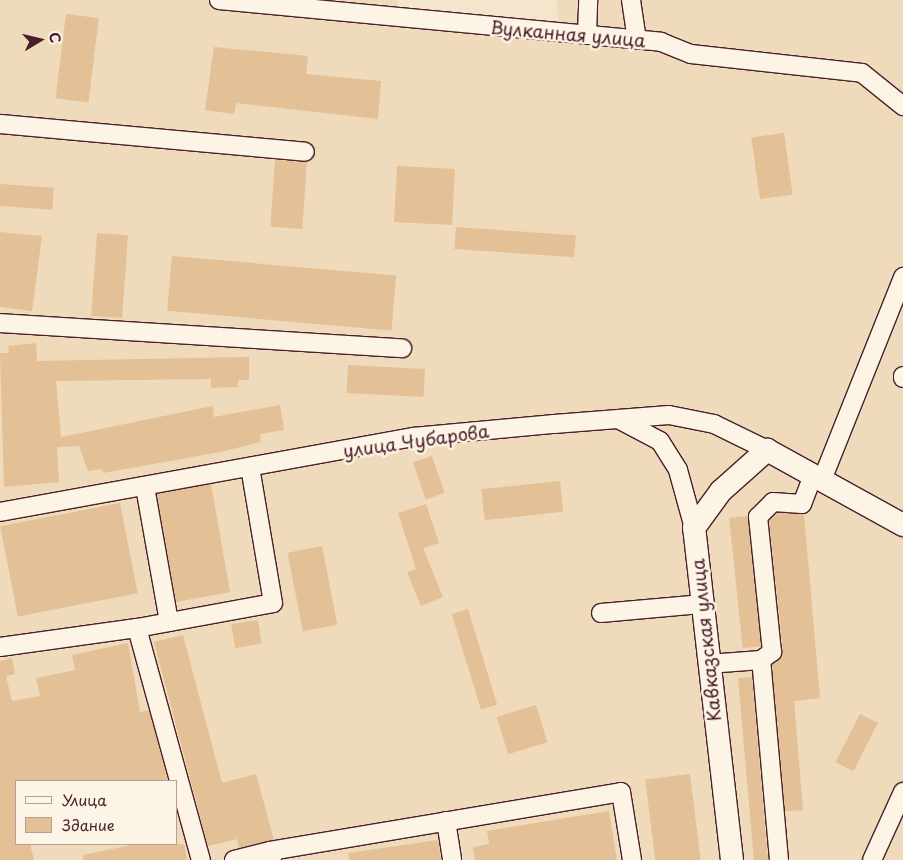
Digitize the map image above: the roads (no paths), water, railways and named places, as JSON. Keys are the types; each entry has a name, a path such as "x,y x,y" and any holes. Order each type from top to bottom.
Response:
{"main road":[{"name":"улица Чубарова","path":"767,450 817,478"},
{"path":"694,528 720,491 767,450"},
{"path":"817,478 903,525"},
{"name":"Кавказская улица","path":"694,528 701,604 732,860"}],"street":[{"name":"Вулканная улица","path":"219,0 246,1 661,42 692,54 862,73 903,106"},
{"path":"586,35 588,0"},
{"path":"631,0 637,40"},
{"path":"0,124 306,152"},
{"path":"708,664 761,660 772,652 758,517 773,502 802,504 817,478 903,277"},
{"path":"0,323 402,348"},
{"name":"улица Чубарова","path":"0,512 145,488 413,437 670,415 714,424 767,450"},
{"path":"620,420 660,441 678,470 694,528"},
{"path":"0,647 137,628 272,603 250,467"},
{"path":"145,488 169,622"},
{"path":"601,613 701,604"},
{"path":"137,628 174,780"},
{"path":"761,660 780,860"},
{"path":"234,860 271,855 446,821 621,792 632,860"},
{"path":"872,860 903,792"},
{"path":"178,798 183,819 201,860"},
{"path":"446,821 452,860"}]}
